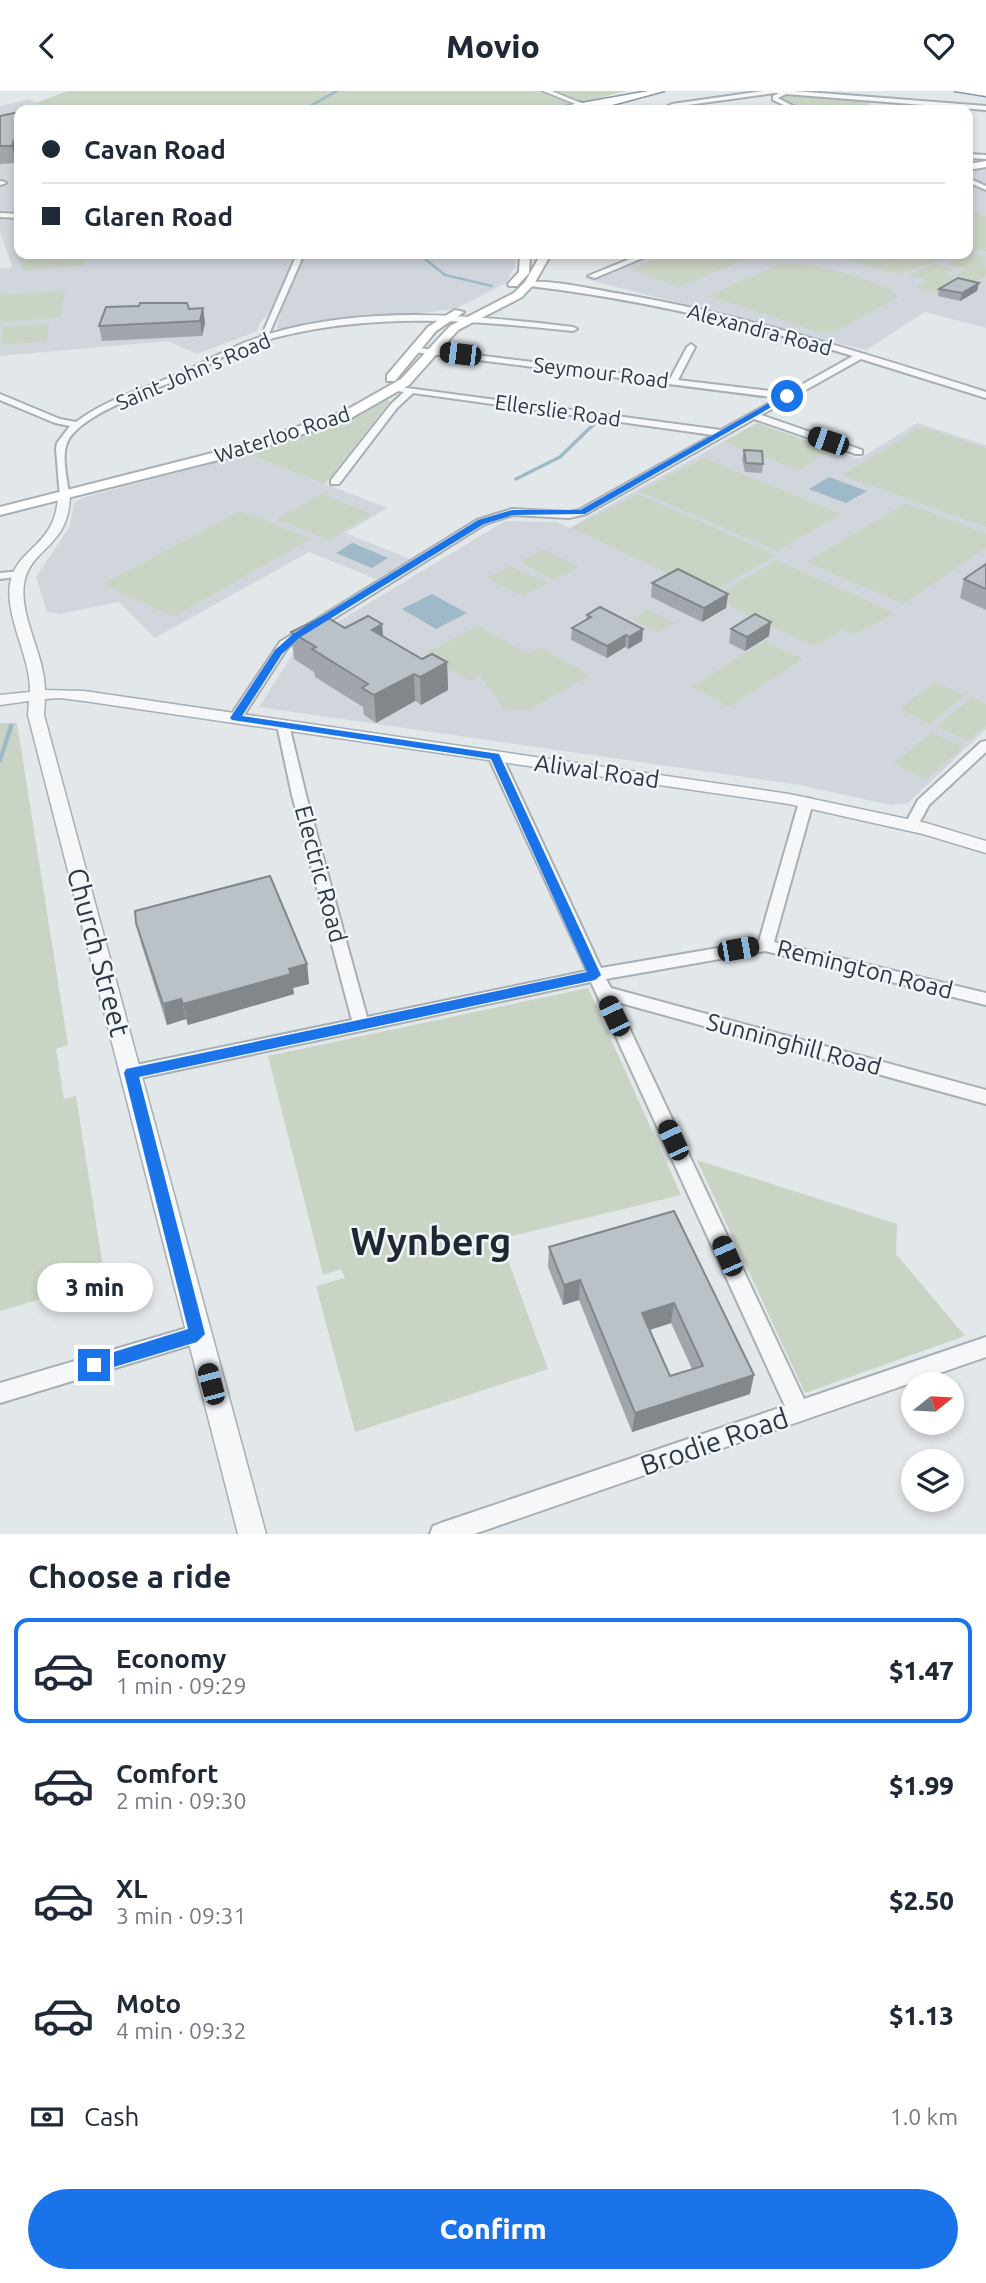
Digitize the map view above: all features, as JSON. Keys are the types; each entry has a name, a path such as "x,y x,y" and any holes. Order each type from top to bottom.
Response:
{"highway":[{"path":"589,105 639,91"},
{"path":"594,105 660,91"},
{"path":"959,91 986,93"},
{"path":"972,91 986,93"},
{"path":"594,105 612,102"}],"main road":[{"name":"Waterloo Road","path":"161,469 349,406 389,381 432,329 514,283 524,272 527,259"},
{"path":"529,284 543,259"},
{"name":"Waterloo Road","path":"0,511 316,427 361,408 395,389 446,335 472,318 518,295 529,284"}],"street":[{"path":"546,91 578,105"},
{"path":"758,92 793,93"},
{"path":"678,105 758,92 947,105"},
{"path":"779,94 775,97 776,101 785,105"},
{"path":"266,338 265,334 298,259"},
{"path":"592,276 635,259"},
{"name":"Alexandra Road","path":"529,284 635,297 860,356 986,395"},
{"name":"Saint John's Road","path":"64,496 62,446 79,425 118,401 185,375 224,353 266,338 332,324 413,316 472,318 573,329"},
{"path":"673,381 691,347"},
{"name":"Seymour Road","path":"414,349 787,396"},
{"path":"235,718 284,645 481,522 512,512 582,512 860,356"},
{"name":"Ellerslie Road","path":"395,389 722,433"},
{"path":"335,482 394,406 410,391"},
{"path":"0,397 58,421 79,425"},
{"path":"754,416 859,452"},
{"path":"0,576 20,574 62,525 66,514 64,496"},
{"name":"Church Street","path":"20,574 17,594 32,651 37,695 36,715 43,744 252,1534"},
{"name":"Aliwal Road","path":"0,700 60,694 806,802 911,826 986,848"},
{"name":"Electric Road","path":"283,725 299,795 361,1024"},
{"path":"911,826 923,803 986,745"},
{"path":"495,757 799,1412"},
{"name":"Remington Road","path":"806,802 765,945 986,999"},
{"path":"131,1073 595,975 765,945"},
{"name":"Sunninghill Road","path":"603,992 986,1097"},
{"path":"0,1393 197,1334"},
{"name":"Brodie Road","path":"441,1534 986,1347"}],"shaded area":[{"path":"29,99 39,105 14,105 14,214 0,213 0,106"},
{"path":"986,167 986,217 973,210 973,168"},
{"path":"0,218 14,218 14,259 516,259 506,283 455,309 283,330 276,327 281,314 268,314 259,324 257,331 197,354 168,341 0,356 0,269 12,267 0,232"},
{"path":"986,242 986,328 925,312 866,350 589,280 645,259 866,259 900,271 938,259 973,259 973,247"},
{"path":"757,423 859,459 917,423 986,445 986,729 908,803 891,805 800,785 259,707 298,646 505,521 556,522 569,528"},
{"path":"246,454 388,508 345,533 410,559 376,579 309,552 155,638 119,602 59,614 47,612 36,577 70,526 74,503 85,497"}],"green space":[{"path":"68,91 626,91 573,105 35,103"},
{"path":"793,93 872,99 869,105 788,105 777,100 777,95"},
{"path":"973,207 974,211 986,216 986,248 982,249 986,249 986,252 981,249 973,253"},
{"path":"973,253 986,257 981,263 986,265 986,276 975,281 955,275 966,269 947,264 958,259 973,259"},
{"path":"20,259 83,259 85,265 22,271"},
{"path":"657,259 746,259 679,287 633,271 633,268"},
{"path":"846,259 945,259 898,274"},
{"path":"782,263 826,269 862,278 891,290 899,297 836,331 816,331 708,296"},
{"path":"934,264 954,269 943,275 963,280 937,293 916,287 928,280 909,275"},
{"path":"65,291 60,318 0,322 0,295"},
{"path":"49,324 47,341 1,345 3,327"},
{"path":"387,400 390,401 325,484 244,453 328,428"},
{"path":"757,423 833,450 799,470 723,442"},
{"path":"921,427 986,448 986,527 842,475"},
{"path":"704,458 841,514 777,551 639,491"},
{"path":"322,494 372,514 328,540 277,519"},
{"path":"638,494 776,555 710,593 571,528"},
{"path":"906,503 986,534 986,548 903,604 806,562"},
{"path":"244,512 310,539 173,617 103,584 236,513"},
{"path":"544,549 579,567 554,580 525,565 522,560"},
{"path":"776,560 895,613 855,635 842,629 823,642 811,645 734,609 719,594"},
{"path":"510,566 548,583 523,596 487,578"},
{"path":"648,609 676,623 659,633 631,619"},
{"path":"478,626 523,651 530,652 540,647 590,675 529,710 503,708 480,675 469,681 424,654"},
{"path":"765,641 803,659 729,707 691,687"},
{"path":"935,682 965,695 930,724 900,709"},
{"path":"972,697 986,704 986,725 968,741 937,726"},
{"path":"0,723 17,723 68,1045 56,1049 64,1099 76,1096 105,1280 0,1311"},
{"path":"932,732 963,747 926,779 894,763"},
{"path":"588,988 681,1195 500,1239 548,1369 355,1432 316,1286 345,1278 341,1269 323,1275 268,1056"},
{"path":"697,1160 897,1224 896,1254 965,1336 805,1393"}],"water":[{"path":"829,477 867,491 846,503 809,489"},
{"path":"352,543 388,558 372,568 336,553"},
{"path":"432,594 467,613 436,629 402,609"}],"building":[{"path":"14,113 12,146 0,146 0,116"},
{"path":"958,278 979,283 962,293 939,289"},
{"path":"140,303 187,303 189,309 203,308 200,321 99,326 106,307 139,306"},
{"path":"744,450 762,451 763,464 746,463"},
{"path":"986,564 986,589 964,579"},
{"path":"678,569 728,594 704,608 652,583"},
{"path":"600,607 643,629 607,646 572,628 591,617 587,615"},
{"path":"755,614 771,622 747,637 731,629"},
{"path":"325,616 345,628 368,616 382,624 372,630 422,659 432,654 447,662 420,677 414,674 374,695 362,688 368,684 312,649 316,647 291,632"},
{"path":"270,876 307,964 289,969 291,974 183,1004 181,999 163,1004 136,923 135,911"},
{"path":"674,1211 754,1375 635,1413 580,1280 564,1285 549,1247","holes":["674,1303 703,1366 670,1376 642,1313"]}],"waterway":[{"path":"312,105 337,91"},
{"path":"425,259 445,275 492,286"},
{"path":"516,479 560,457 598,420"},
{"path":"0,760 11,726"}],"district":[{"name":"Wynberg","path":"431,1241"}],"route":[{"path":"94,1365 197,1334 131,1073 595,975 495,757 235,718 278,652 296,636 481,522 512,512 573,515 582,512 787,396"}]}
